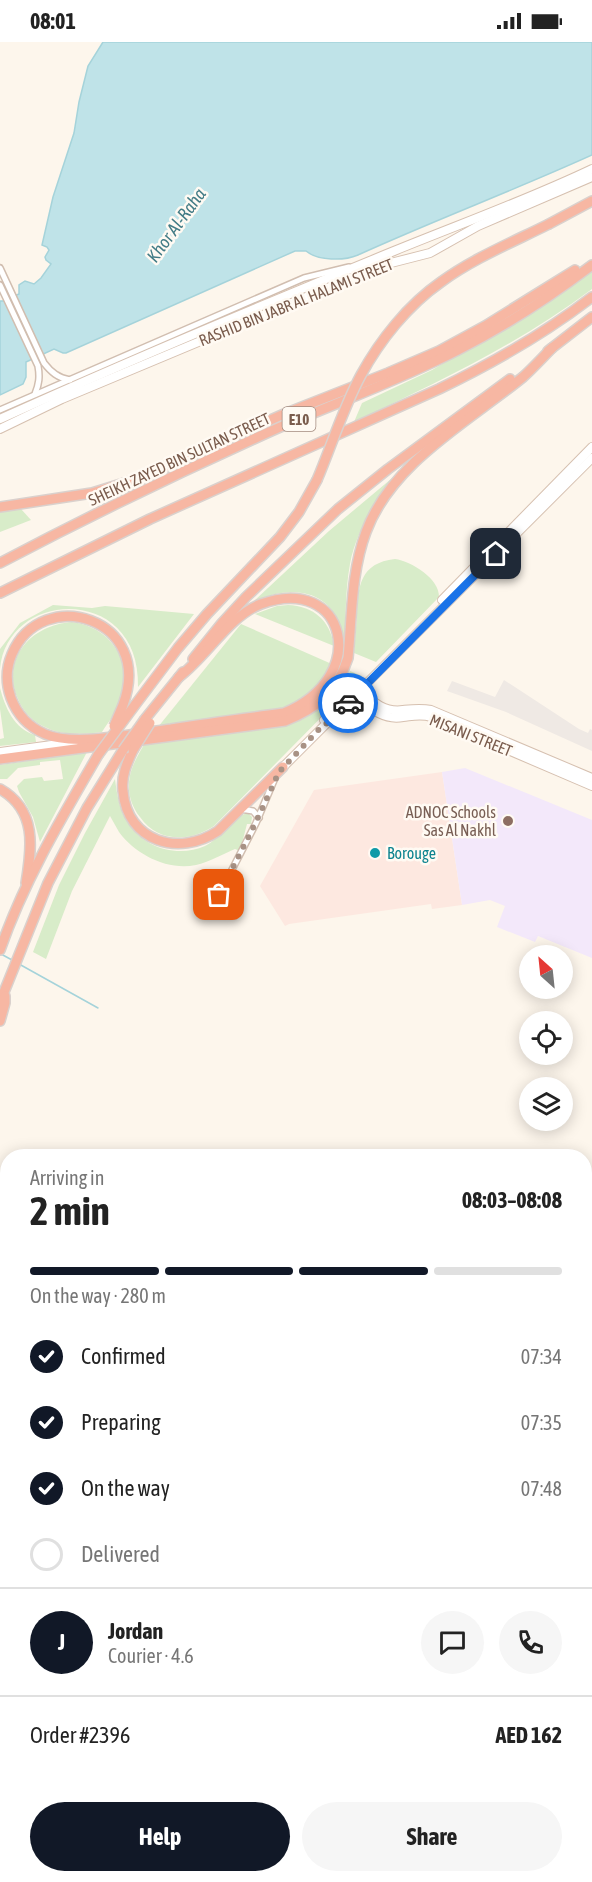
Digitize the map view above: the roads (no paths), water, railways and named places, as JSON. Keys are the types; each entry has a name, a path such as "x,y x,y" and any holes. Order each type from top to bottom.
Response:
{"highway":[{"path":"98,755 178,648 280,537 299,512 317,480 357,386 379,346 417,302 440,282 472,262 592,201"},
{"path":"0,507 92,493 122,484 284,414 406,366 462,339 592,260"},
{"name":"SHEIKH ZAYED BIN SULTAN STREET","path":"0,563 129,498 266,434 458,350 521,314 592,265"},
{"name":"E10","path":"0,593 150,519 459,380 516,349 592,297"},
{"path":"0,1002 48,883 70,838 104,780 128,750 164,695 225,625 246,597 338,509 592,317"},
{"path":"0,759 285,721 304,714 319,703 330,693 340,669 355,571 366,530 377,508 394,484 413,464 525,375 552,348"},
{"path":"225,625 260,604 288,598 302,599 324,610 332,621 344,648"},
{"path":"0,950 24,891 68,807 98,755 119,717 129,685 128,665 119,642 112,633 93,620 60,617 38,626 20,640 9,663 8,686 16,708 24,719 45,734 58,738 99,738 284,713 307,702 340,669"},
{"path":"128,750 123,779 128,812 147,834 169,843 194,843 218,831 283,767"},
{"path":"0,789 17,803 30,829 31,851 24,891"},
{"path":"0,1021 5,1003 4,991"}],"main road":[{"name":"RASHID BIN JABR AL HALAMI STREET","path":"0,419 362,264 592,169"},
{"name":"RASHID BIN JABR AL HALAMI STREET","path":"0,429 112,378 354,277 398,261 430,253 478,226 592,177"},
{"path":"398,261 402,257 426,249 427,244 422,240"},
{"path":"290,295 313,280 315,275"},
{"path":"283,767 324,724 324,720 368,679 592,447"},
{"path":"398,648 592,458"},
{"name":"MISANI STREET","path":"356,691 387,710 421,708 431,710 589,781"},
{"path":"0,752 99,738"}],"street":[{"path":"0,410 315,275 362,264"},
{"path":"0,268 41,364 39,384 35,394"},
{"path":"0,285 41,364 58,376 70,380"},
{"path":"219,895 258,818 273,782 283,767"},
{"path":"239,809 248,809 258,818"}],"water":[{"name":"Khor Al-Raha","path":"103,42 592,42 592,155 352,257 331,259 317,257 306,251 295,251 66,353 54,349 26,362 26,377 23,384 0,395 0,301 19,294 19,285 25,281 34,284 51,264 45,257 49,250 42,245 53,197 74,133 88,66"}],"waterway":[{"path":"1,954 12,960"},
{"path":"19,964 98,1008"}],"place":[{"name":"ADNOC Schools Sas Al Nakhl","path":"508,821"},
{"name":"Borouge","path":"375,853"}]}
